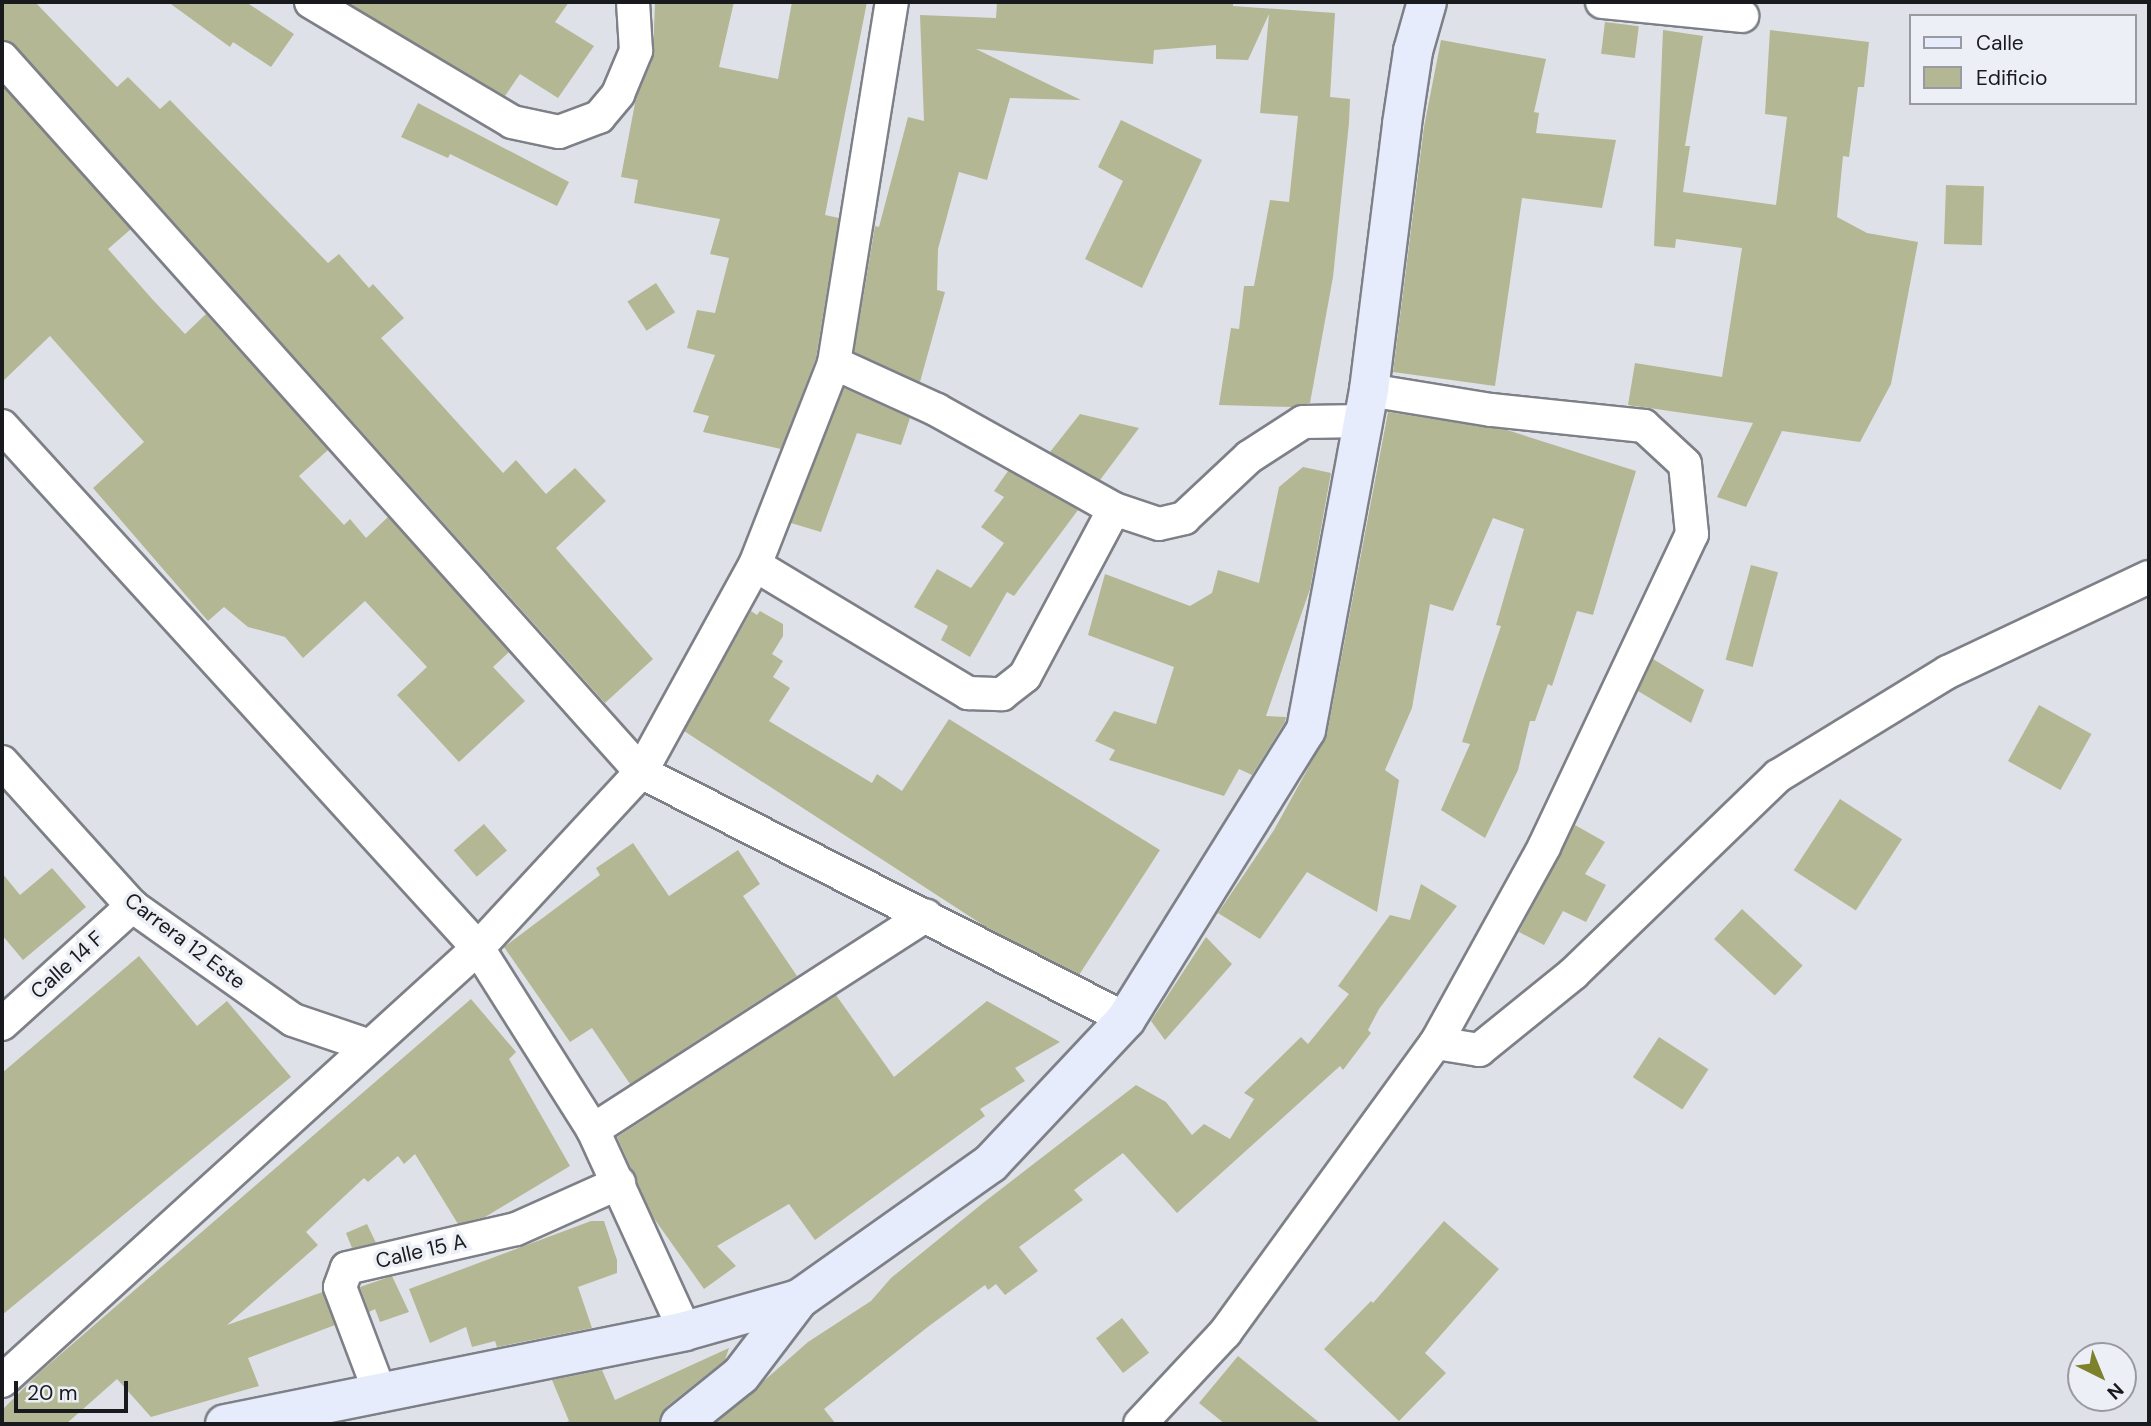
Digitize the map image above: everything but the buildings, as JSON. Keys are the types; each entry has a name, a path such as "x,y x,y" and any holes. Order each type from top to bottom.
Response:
{"main road":[{"path":"680,1424 741,1375 799,1299 991,1163 1126,1018 1306,730 1366,406 1413,51 1427,2"},
{"path":"225,1424 685,1331 799,1299"}],"street":[{"path":"311,2 512,122 559,132 599,117 618,94 636,51 633,2"},
{"path":"2,1381 478,948 641,772 755,565 834,363 892,2"},
{"path":"1602,2 1742,16"},
{"path":"2,58 641,772 1126,1018"},
{"path":"834,363 937,410 1114,509 1159,524 1184,519 1249,457 1303,422 1366,406 1491,410 1644,426 1685,464 1692,534 1544,847 1436,1043 1225,1333 1140,1424"},
{"path":"2,426 478,948 593,1130 685,1331"},
{"path":"755,565 968,694 1002,694 1025,676 1114,509"},
{"path":"1436,1043 1479,1050 1574,973 1778,776 1948,672 2149,577"},
{"name":"Carrera 12 Este","path":"2,762 132,906 293,1020 370,1046"},
{"name":"Calle 14 F","path":"2,1024 132,906"},
{"path":"593,1130 926,915"},
{"name":"Calle 15 A","path":"380,1393 341,1287 341,1274 348,1268 516,1229 619,1183"}]}
